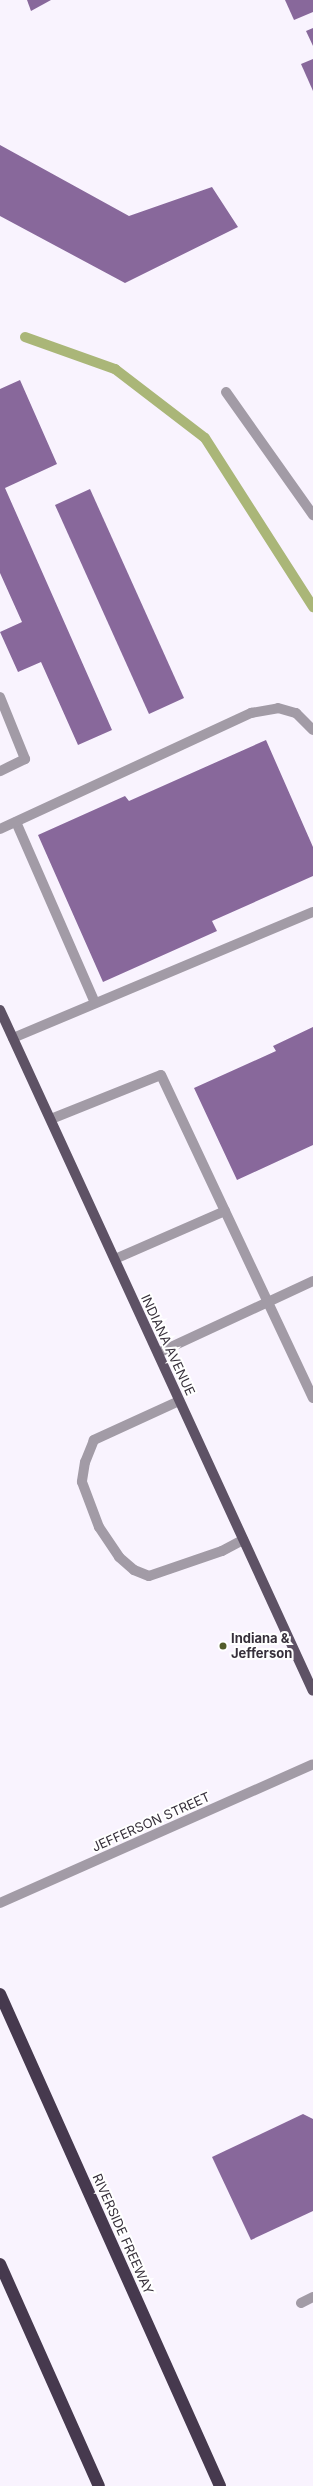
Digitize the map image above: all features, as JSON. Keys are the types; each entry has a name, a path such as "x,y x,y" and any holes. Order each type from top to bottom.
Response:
{"highway":[{"name":"RIVERSIDE FREEWAY","path":"0,1994 220,2486"},
{"path":"0,2264 99,2486"}],"main road":[{"name":"INDIANA AVENUE","path":"0,1010 313,1691"}],"street":[{"path":"226,392 313,515"},
{"path":"0,697 25,759 0,771"},
{"path":"0,829 251,713 278,708 296,713 313,730"},
{"path":"16,822 95,1003"},
{"path":"13,1038 313,912"},
{"path":"51,1119 161,1075 313,1398"},
{"path":"115,1259 225,1211"},
{"path":"158,1353 313,1281"},
{"path":"179,1400 94,1440 85,1462 82,1482 99,1527 119,1557 134,1570 149,1576 222,1551 243,1540"},
{"name":"JEFFERSON STREET","path":"0,1903 313,1764"},
{"path":"301,2303 313,2297"}],"building":[{"path":"27,0 51,0 31,11"},
{"path":"285,0 313,0 313,12 294,20"},
{"path":"313,28 313,46 306,31"},
{"path":"313,59 313,91 301,64"},
{"path":"0,145 129,216 212,187 238,227 125,283 0,216"},
{"path":"20,380 57,464 5,488 112,730 78,745 41,662 18,672 0,632 22,622 0,573 0,389"},
{"path":"90,489 184,698 149,714 55,505"},
{"path":"266,740 313,847 313,876 212,921 217,931 103,982 38,835 125,796 129,801"},
{"path":"313,1027 313,1145 237,1180 194,1088 276,1051 273,1046"},
{"path":"303,2114 313,2119 313,2211 251,2240 212,2157"}],"waterway":[{"path":"25,337 115,369 205,438 313,607"}],"place":[{"name":"Indiana & Jefferson","path":"223,1646"}]}
